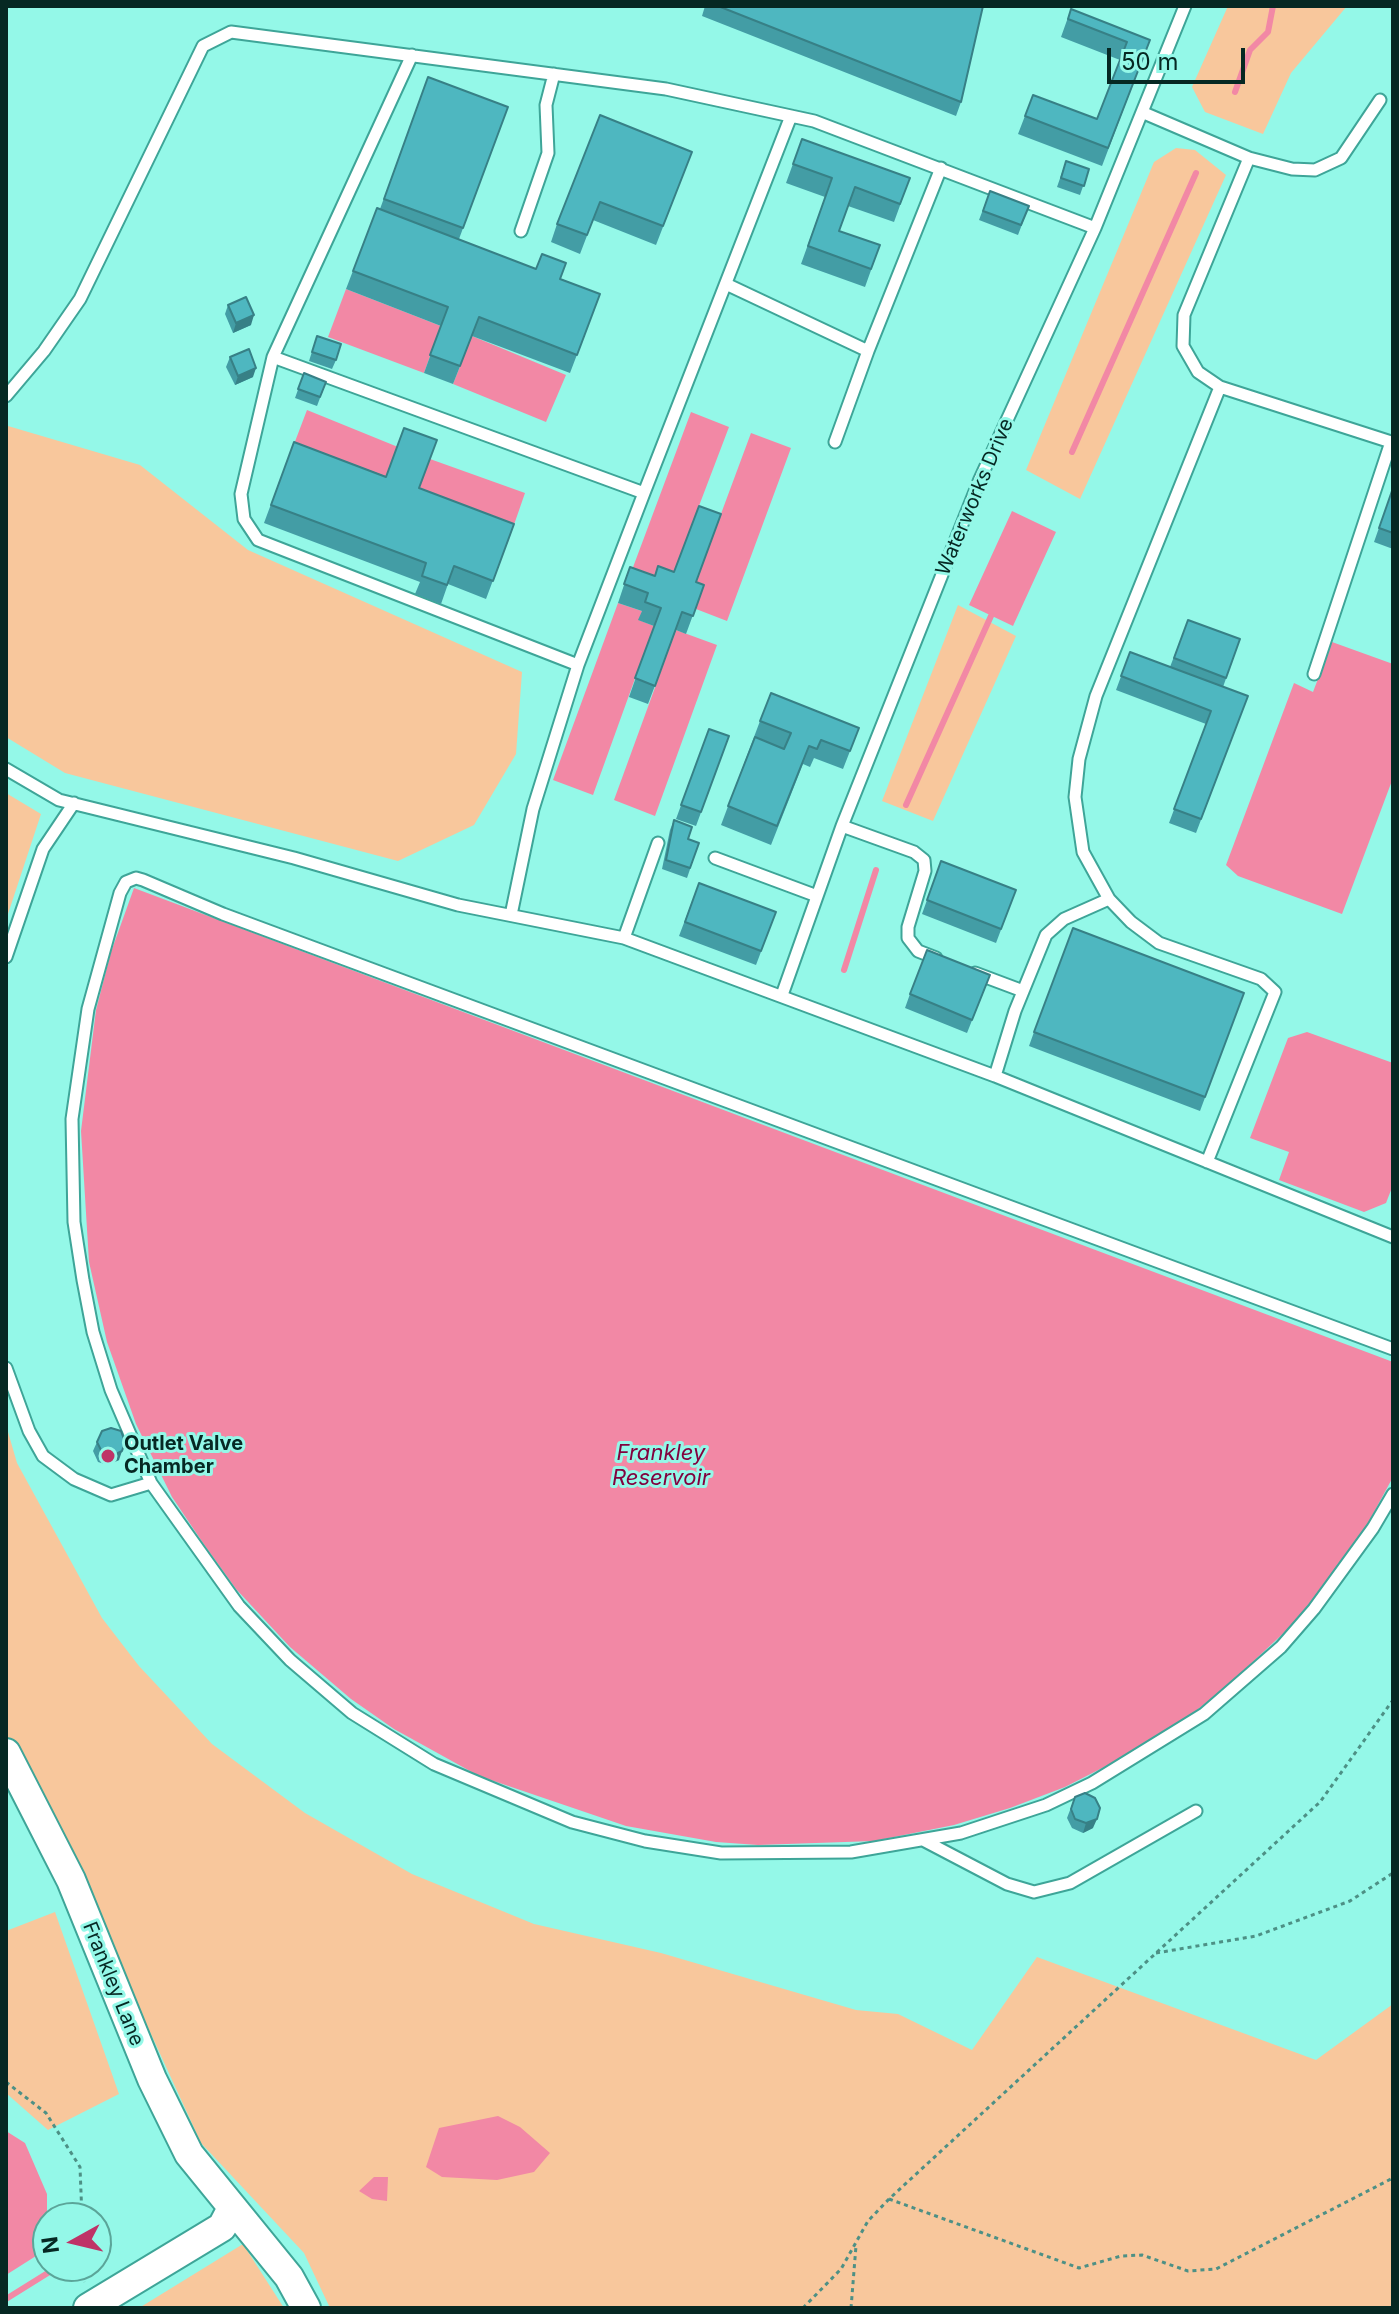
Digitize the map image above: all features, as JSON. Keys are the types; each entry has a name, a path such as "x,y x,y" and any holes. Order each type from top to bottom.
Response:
{"street":[{"name":"Frankley Lane","path":"6,1753 71,1880 152,2079 189,2154 289,2277 306,2308"},
{"path":"88,2308 222,2227 232,2208"}],"lane":[{"name":"Waterworks Drive","path":"782,995 842,826 980,479 1095,228 1185,6"},
{"path":"6,396 44,351 80,299 203,46 231,32 666,89 791,116 941,168 1095,228"},
{"path":"412,55 273,357 241,494 244,519 258,540 578,665"},
{"path":"521,231 548,153 546,105 554,74"},
{"path":"1144,113 1249,158 1292,169 1315,170 1341,158 1380,100"},
{"path":"511,915 533,809 578,665 791,116"},
{"path":"1249,158 1184,315 1183,346 1198,372 1220,387 1392,441 1314,674"},
{"path":"835,442 941,168"},
{"path":"726,284 868,351"},
{"path":"273,357 644,493"},
{"path":"1207,1162 1275,992 1261,979 1146,936 1109,899 1083,852 1075,797 1079,759 1096,696 1220,387"},
{"path":"6,769 59,800 266,851 458,905 624,938 995,1076 1393,1237"},
{"path":"6,957 43,849 74,803"},
{"path":"842,826 914,852 924,860 921,891 908,927 909,944 944,961"},
{"path":"624,938 658,843"},
{"path":"715,858 817,896"},
{"path":"1393,1349 223,914 136,878 126,882 120,893 88,1009 76,1078 71,1150 74,1222 93,1332 111,1390 151,1483 239,1606 290,1660 352,1713 434,1764 490,1791 572,1822 645,1841 721,1853 851,1852 961,1833 1046,1805 1128,1763 1204,1714 1281,1647 1306,1619 1373,1528 1393,1494"},
{"path":"995,1076 1023,991 1046,935 1064,919 1109,899"},
{"path":"957,966 1023,991"},
{"path":"6,1368 29,1431 43,1456 74,1479 111,1495 151,1483"},
{"path":"923,1840 1007,1884 1034,1892 1070,1883 1196,1811"}],"path":[{"path":"803,2308 841,2269 868,2221 889,2199 1320,1802 1393,1700"},
{"path":"1156,1953 1256,1936 1350,1901 1393,1873"},
{"path":"6,2082 46,2113 80,2167 81,2202"},
{"path":"889,2199 1079,2268 1121,2256 1142,2255 1188,2271 1216,2269 1393,2178"},
{"path":"851,2308 856,2242"}],"shaded area":[{"path":"1228,6 1347,6 1291,73 1263,134 1205,112 1192,87"},
{"path":"1176,148 1195,150 1226,175 1080,499 1026,470 1154,162"},
{"path":"8,426 140,465 248,550 522,672 516,754 474,825 398,861 65,773 6,737"},
{"path":"958,605 1016,636 933,821 882,801"},
{"path":"6,793 41,814 6,920"},
{"path":"6,1425 17,1463 102,1618 139,1666 212,1744 305,1813 412,1874 534,1924 661,1953 856,2010 898,2014 972,2050 1037,1957 1316,2060 1393,2004 1393,2308 330,2308 304,2253 201,2143 94,1910 6,1737"},
{"path":"55,1912 119,2094 48,2130 6,2093 6,1931"},
{"path":"243,2244 284,2308 139,2308"}],"water":[{"path":"346,289 441,326 424,373 328,337"},
{"path":"472,336 566,375 546,422 453,384"},
{"path":"307,410 398,447 380,495 288,460"},
{"path":"691,412 729,427 667,590 648,595 626,586"},
{"path":"751,433 791,448 727,621 696,609 697,604 689,600"},
{"path":"430,459 525,493 508,542 412,506"},
{"path":"1012,511 1056,532 1013,626 969,605"},
{"path":"618,603 642,611 639,620 654,626 593,795 553,780"},
{"path":"676,630 717,645 655,816 614,800"},
{"path":"1332,642 1393,664 1393,778 1342,914 1238,876 1226,865 1294,683 1313,692"},
{"name":"Frankley Reservoir","path":"134,888 1393,1362 1393,1477 1367,1525 1319,1592 1289,1628 1228,1685 1187,1718 1112,1763 1065,1787 1010,1808 954,1825 874,1841 758,1845 716,1842 626,1826 479,1776 394,1729 351,1699 290,1647 236,1589 203,1543 172,1497 136,1424 107,1342 89,1262 81,1131 96,1010 111,952"},
{"path":"1307,1032 1393,1063 1393,1185 1386,1203 1364,1212 1279,1180 1289,1152 1250,1138 1288,1038"},
{"path":"498,2116 520,2127 550,2153 534,2172 497,2180 442,2177 426,2167 439,2128"},
{"path":"6,2131 25,2143 47,2194 47,2202 32,2202 32,2259 6,2275"},
{"path":"374,2177 388,2177 387,2201 372,2199 359,2191"}],"building":[{"path":"718,6 983,6 961,102"},
{"path":"1071,9 1150,40 1108,148 1025,116 1033,95 1097,119 1127,42 1068,19"},
{"path":"428,77 508,107 463,228 384,199"},
{"path":"600,115 692,152 663,226 600,202 587,235 557,224"},
{"path":"802,139 910,178 900,204 855,187 839,231 880,245 871,269 808,246 832,178 793,164"},
{"path":"1066,161 1089,169 1084,186 1061,178"},
{"path":"990,191 1029,206 1021,225 983,211"},
{"path":"377,208 536,269 542,254 566,263 560,279 600,294 577,355 479,317 460,366 430,355 448,307 353,271"},
{"path":"246,297 254,315 236,323 228,305"},
{"path":"317,336 341,344 336,360 312,352"},
{"path":"249,349 256,368 238,376 230,357"},
{"path":"304,373 326,382 320,397 298,389"},
{"path":"404,428 437,440 419,488 514,524 493,581 454,566 447,585 422,576 426,563 271,505 294,442 386,477"},
{"path":"1393,488 1393,533 1379,528"},
{"path":"699,506 721,514 696,582 704,585 693,616 682,612 655,686 635,678 661,608 645,602 648,593 624,584 630,567 655,576 658,566 674,572"},
{"path":"1188,620 1240,639 1226,678 1174,658"},
{"path":"1130,652 1248,696 1201,819 1174,809 1211,711 1121,676"},
{"path":"771,693 859,728 850,751 821,740 817,749 809,746 777,826 728,806 755,737 784,749 791,733 760,721"},
{"path":"709,729 729,736 701,812 681,805"},
{"path":"674,820 692,827 688,839 699,843 690,868 666,860"},
{"path":"941,861 1016,890 1001,929 927,900"},
{"path":"699,883 776,912 761,951 685,922"},
{"path":"1073,928 1244,993 1205,1097 1034,1032"},
{"path":"927,950 990,975 972,1020 910,994"},
{"path":"111,1428 121,1431 125,1442 122,1451 112,1456 102,1452 97,1442 102,1431"},
{"path":"1085,1793 1095,1798 1100,1808 1097,1819 1086,1823 1075,1819 1071,1809 1075,1797"}],"waterway":[{"path":"1235,92 1250,50 1268,32 1273,6"},
{"path":"1072,452 1196,173"},
{"path":"906,805 991,616"},
{"path":"844,970 876,870"},
{"path":"6,2299 33,2282"}],"place":[{"name":"Outlet Valve Chamber","path":"108,1456"}]}
